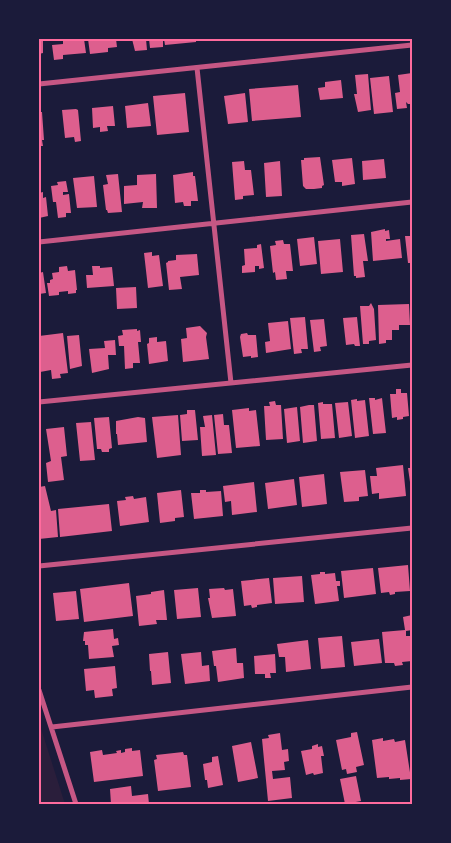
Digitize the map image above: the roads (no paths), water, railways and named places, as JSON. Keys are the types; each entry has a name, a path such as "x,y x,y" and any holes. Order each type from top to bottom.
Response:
{"street":[{"path":"39,84 412,45"},
{"path":"196,68 231,383"},
{"path":"39,242 412,202"},
{"path":"39,402 412,365"},
{"path":"39,566 412,528"},
{"path":"52,727 412,687"},
{"path":"39,690 76,804"}]}
